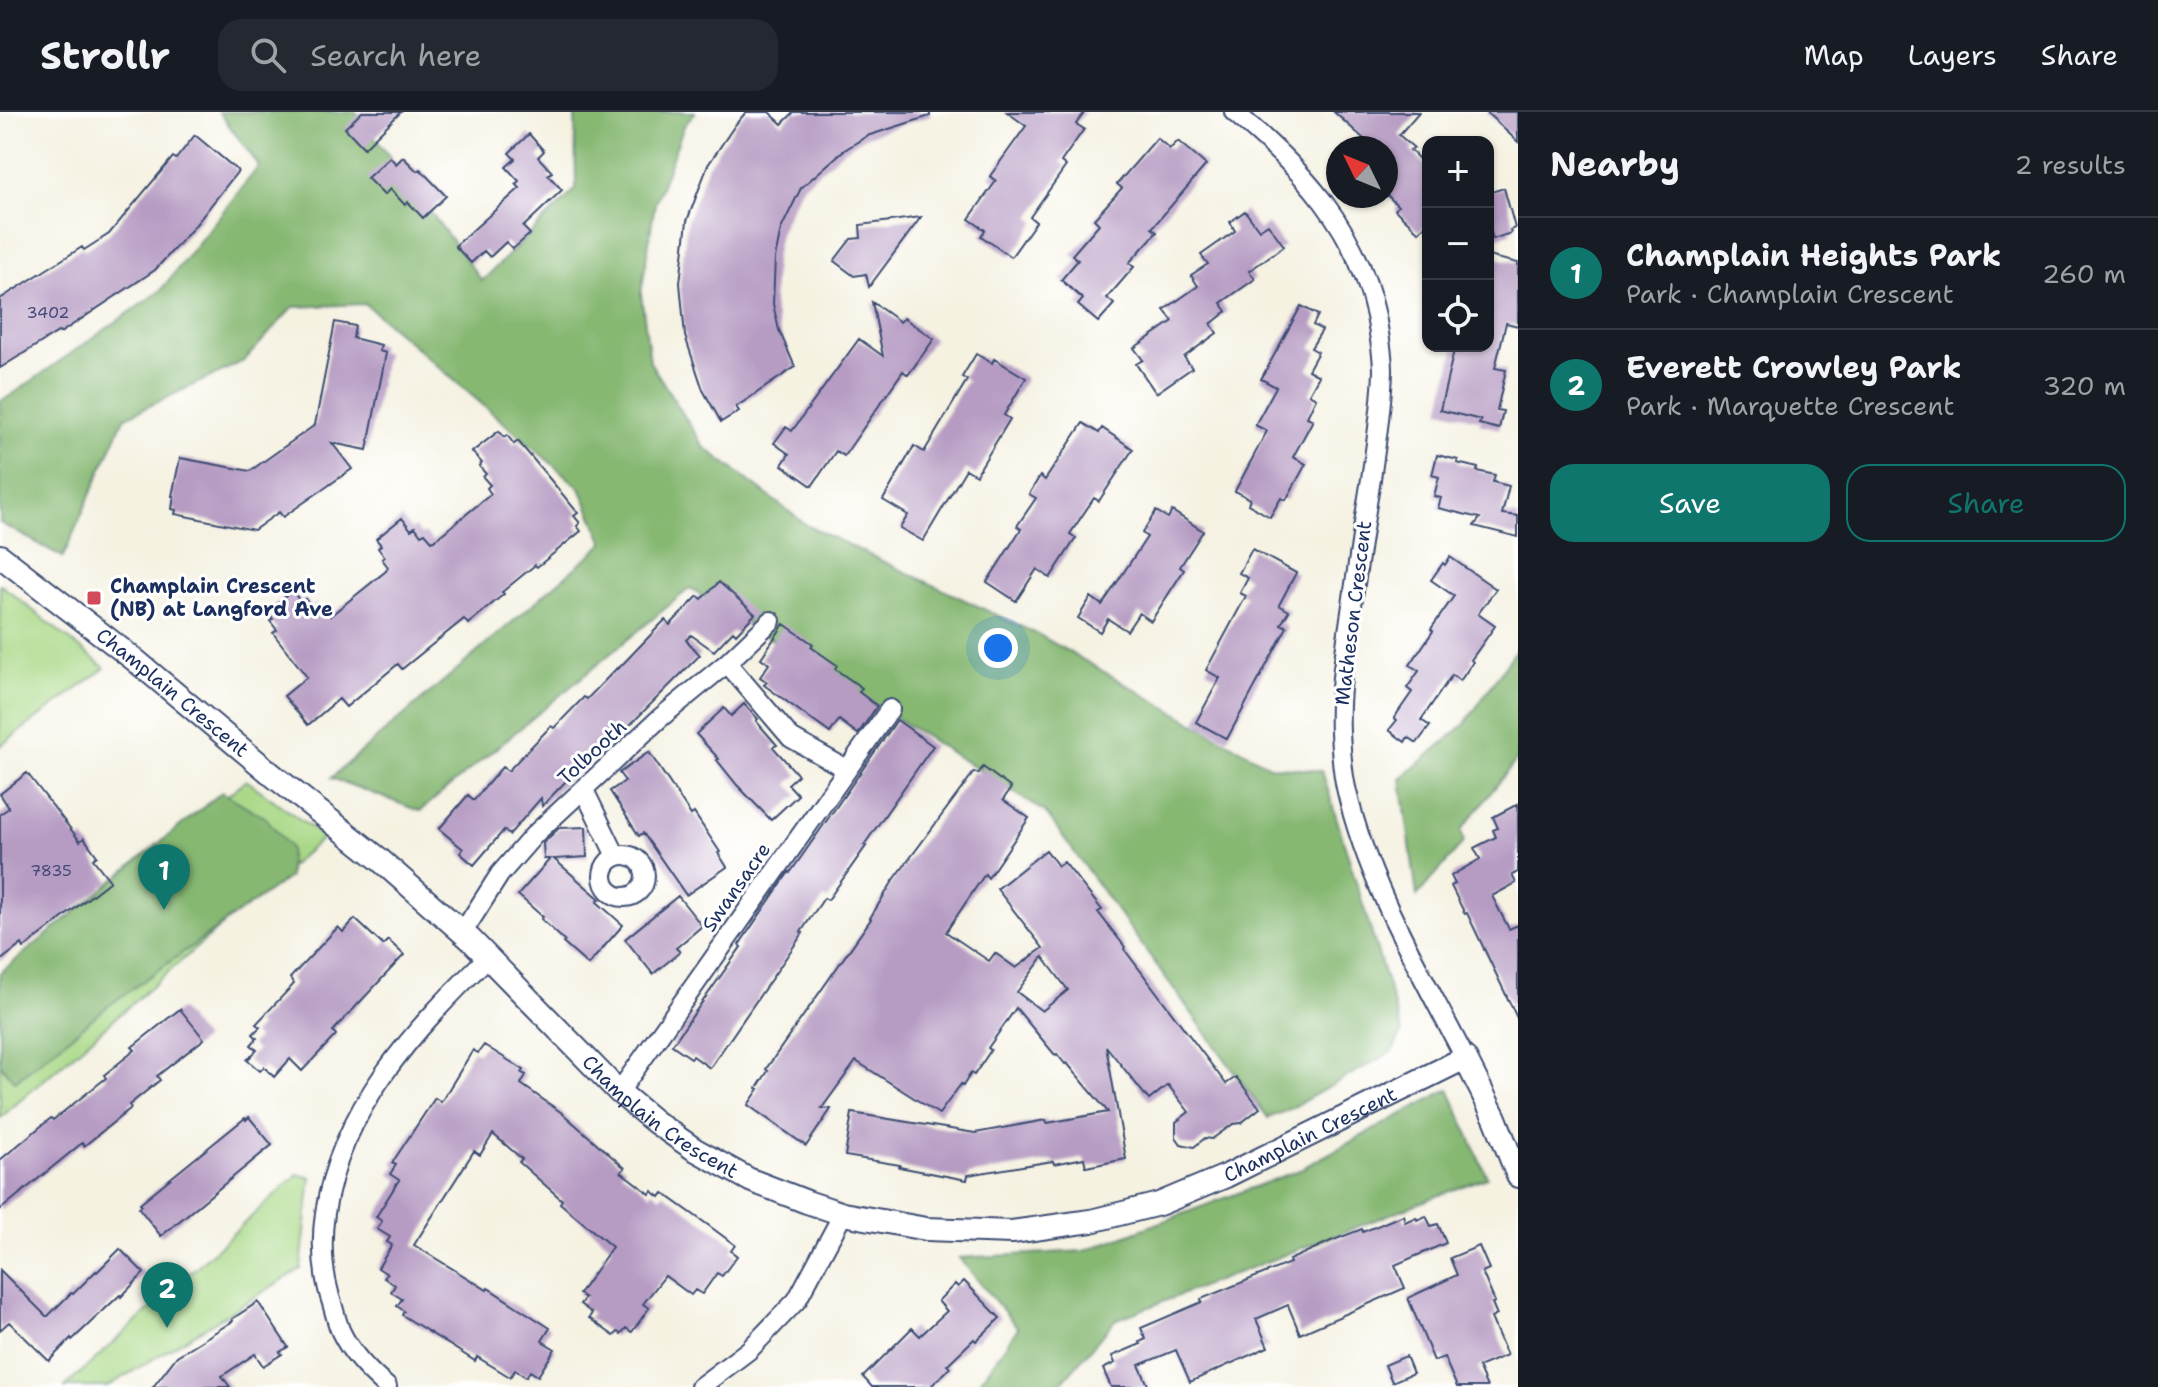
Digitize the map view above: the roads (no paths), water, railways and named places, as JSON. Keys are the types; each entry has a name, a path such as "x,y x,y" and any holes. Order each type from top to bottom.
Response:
{"street":[{"name":"Matheson Crescent","path":"1234,112 1287,158 1312,185 1336,217 1370,290 1383,368 1380,422 1343,673 1340,730 1346,790 1366,857 1394,919 1490,1106 1518,1176"},
{"name":"Champlain Crescent","path":"0,556 135,660 379,859 463,932 619,1092 655,1122 694,1149 750,1180 807,1202 843,1214 926,1229 1012,1232 1091,1221 1159,1204 1226,1176 1465,1058"},
{"name":"Tolbooth","path":"463,932 500,874 534,835 771,621"},
{"path":"727,663 791,738 846,769"},
{"name":"Swansacre","path":"619,1092 890,709"},
{"path":"584,790 616,856"},
{"path":"387,1387 370,1372 341,1332 327,1285 321,1238 329,1186 347,1135 370,1091 397,1054 488,957"},
{"path":"700,1387 749,1350 797,1300 843,1214"}],"place":[{"name":"Champlain Crescent (NB) at Langford Ave","path":"94,598"},
{"name":"Champlain Heights Park","path":"164,910"},
{"name":"Everett Crowley Park","path":"167,1328"}]}
